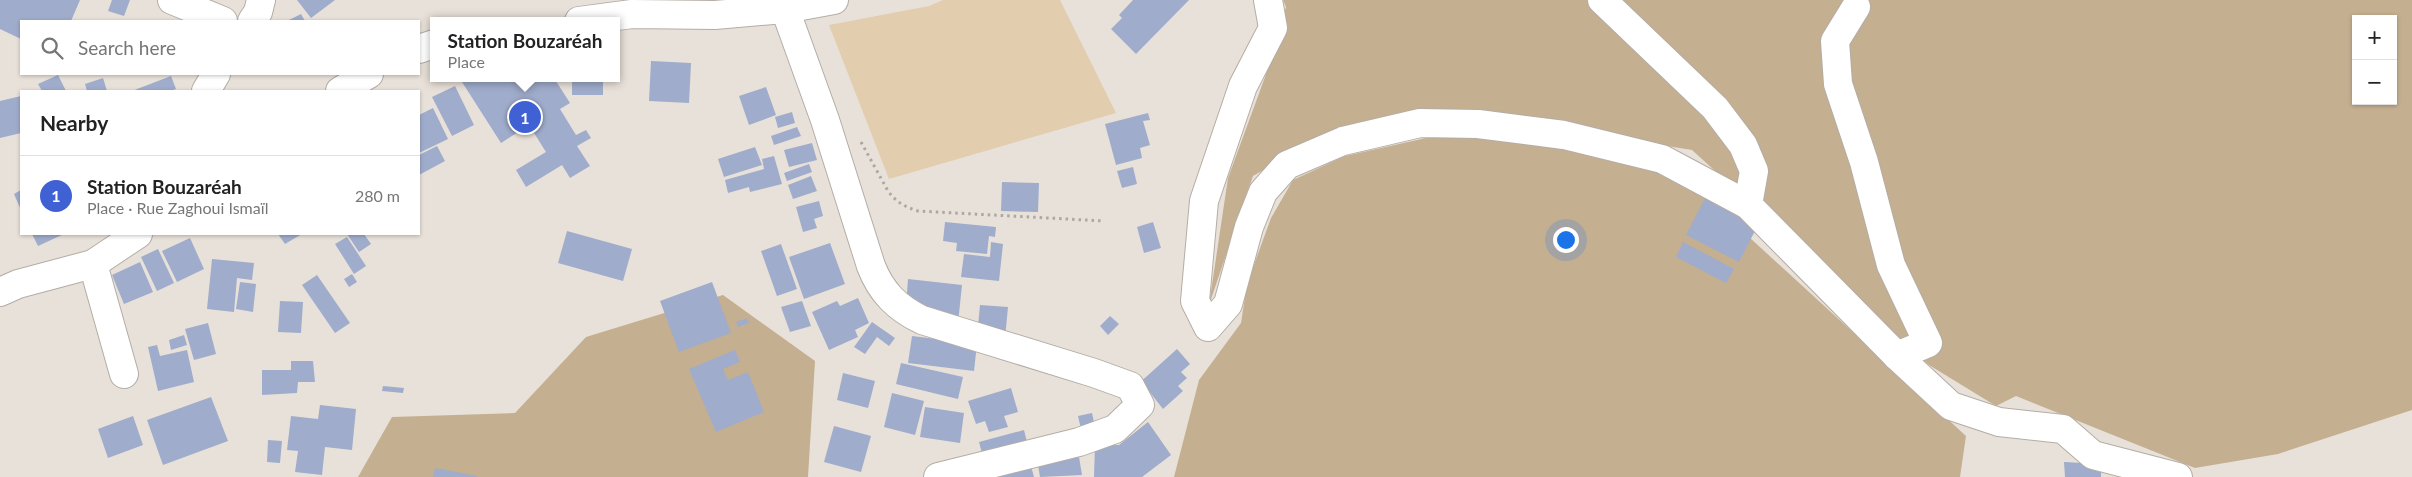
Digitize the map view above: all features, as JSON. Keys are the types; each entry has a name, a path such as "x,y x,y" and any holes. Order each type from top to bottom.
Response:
{"street":[{"path":"172,0 221,20"},
{"path":"253,20 258,12 261,0"},
{"path":"595,17 627,7 715,16 785,9 834,0"},
{"path":"1268,0 1274,28 1243,86 1204,201 1195,301 1208,327 1228,304 1249,226 1263,192 1287,165 1343,141 1420,123 1478,124 1564,135 1662,159 1748,205 1897,356 1951,406 1999,422 2063,430 2093,455 2178,477"},
{"path":"1602,0 1714,108 1743,145 1754,171 1748,205"},
{"path":"1856,7 1835,41 1838,84 1864,162 1891,265 1928,343 1897,356"},
{"path":"785,9 824,120 871,266 876,278 890,299 900,308 922,320 1094,373 1130,386 1140,405 1115,429 1078,442 938,477"},
{"path":"207,90 215,75"},
{"path":"342,90 368,75"},
{"path":"0,292 18,284 93,264 136,235"},
{"path":"93,264 124,374"}],"path":[{"path":"859,136 888,191 893,198 909,208 1104,220"}],"shaded area":[{"path":"943,0 1060,0 1116,113 889,179 829,25 929,6"},
{"path":"1283,0 2412,0 2412,410 2278,454 2195,468 2016,396 1996,406 1929,365 1692,150 1500,119 1322,136 1253,176 1209,305 1228,178 1265,77 1286,7"},
{"path":"1484,135 1588,148 1689,182 1966,436 1960,477 1174,477 1199,380 1241,323 1247,284 1271,218 1293,180 1345,156 1426,138"},
{"path":"723,295 815,361 808,477 358,477 392,417 515,413 586,337"}],"building":[{"path":"0,0 80,0 71,20 20,20 20,39 0,29"},
{"path":"112,0 130,0 124,16 108,11"},
{"path":"297,0 335,0 311,18"},
{"path":"1133,0 1189,0 1136,54 1111,29 1122,18 1119,15"},
{"path":"301,14 304,20 289,20"},
{"path":"651,61 691,63 689,103 649,101"},
{"path":"58,75 66,90 41,90 38,84"},
{"path":"171,76 176,89 173,90 135,90"},
{"path":"103,78 107,90 87,90 85,84"},
{"path":"462,82 557,82 570,103 560,109 576,135 586,130 591,138 577,146 590,166 570,178 562,165 526,187 516,170 546,152 529,125 501,143"},
{"path":"572,82 603,82 603,95 572,95"},
{"path":"455,86 474,125 452,136 432,97"},
{"path":"766,87 776,115 749,125 739,96"},
{"path":"20,96 20,133 0,138 0,101"},
{"path":"433,108 448,139 420,153 420,114"},
{"path":"792,112 795,123 778,128 775,117"},
{"path":"1148,113 1150,120 1143,121 1150,145 1140,148 1142,158 1116,165 1105,124"},
{"path":"797,127 801,136 774,145 771,136"},
{"path":"812,143 817,160 789,167 784,150"},
{"path":"437,146 445,161 420,174 420,154"},
{"path":"755,147 762,165 724,177 718,159"},
{"path":"774,156 782,184 750,192 749,187 728,193 725,180 764,169 762,159"},
{"path":"809,164 812,172 787,181 784,173"},
{"path":"1133,167 1137,184 1122,188 1117,171"},
{"path":"811,176 817,191 793,199 788,185"},
{"path":"1002,182 1039,183 1038,212 1001,211"},
{"path":"20,191 20,208 14,194"},
{"path":"1706,196 1759,223 1739,262 1686,235"},
{"path":"819,201 823,216 814,219 817,228 803,232 796,207"},
{"path":"945,222 996,227 995,237 989,236 987,254 956,251 957,243 943,241"},
{"path":"1153,222 1161,248 1144,253 1137,227"},
{"path":"567,231 632,249 623,281 558,263"},
{"path":"32,235 62,235 38,246"},
{"path":"279,235 300,235 285,244"},
{"path":"348,235 365,235 371,244 359,252"},
{"path":"347,237 366,266 354,274 335,244"},
{"path":"190,238 204,269 177,282 162,251"},
{"path":"991,242 1003,244 999,281 961,277 964,254 990,257"},
{"path":"1683,242 1734,269 1726,283 1676,257"},
{"path":"830,243 845,284 804,299 789,257"},
{"path":"781,244 797,289 777,296 761,251"},
{"path":"158,249 174,283 157,291 141,257"},
{"path":"212,259 254,263 252,280 237,278 234,312 207,309"},
{"path":"140,262 153,292 124,304 112,275"},
{"path":"352,274 357,282 349,287 344,279"},
{"path":"317,275 350,323 335,333 302,285"},
{"path":"908,279 962,285 958,323 906,306"},
{"path":"240,282 256,284 253,312 236,309"},
{"path":"712,282 731,333 679,352 660,301"},
{"path":"858,298 869,323 855,330 858,337 829,350 812,312 837,301 840,306"},
{"path":"280,301 303,302 301,333 278,332"},
{"path":"802,301 811,326 790,332 781,307"},
{"path":"980,305 1008,307 1005,338 977,336"},
{"path":"1110,316 1119,324 1108,335 1100,326"},
{"path":"747,318 749,323 738,327 736,322"},
{"path":"872,322 895,338 889,346 877,337 865,354 854,347"},
{"path":"208,323 216,354 194,360 185,329"},
{"path":"184,335 187,345 171,350 169,340"},
{"path":"912,336 977,344 974,371 908,363"},
{"path":"157,345 160,356 187,350 194,382 158,391 148,347"},
{"path":"1177,349 1190,364 1181,372 1187,378 1178,386 1183,391 1163,409 1145,386 1136,386"},
{"path":"735,350 740,362 723,369 728,380 748,372 764,412 716,432 689,369"},
{"path":"291,361 313,361 315,382 298,382 297,393 262,395 262,370 291,370"},
{"path":"901,363 963,377 958,399 896,384"},
{"path":"843,373 875,381 868,408 837,400"},
{"path":"383,386 404,388 403,393 382,391"},
{"path":"1011,388 1018,412 1004,416 1008,427 989,432 985,421 976,424 968,401"},
{"path":"892,393 924,401 915,435 884,427"},
{"path":"211,397 228,441 163,465 147,420"},
{"path":"320,405 356,409 352,450 325,447 322,475 295,472 298,451 287,450 291,416 318,419"},
{"path":"925,407 964,413 960,443 920,437"},
{"path":"1092,413 1095,427 1081,429 1078,416"},
{"path":"133,416 143,445 108,458 98,429"},
{"path":"1148,422 1171,455 1142,477 1094,477 1095,445 1119,445"},
{"path":"834,426 871,436 861,472 824,462"},
{"path":"1024,430 1028,446 983,457 979,442"},
{"path":"268,440 282,441 280,463 267,462"},
{"path":"1079,457 1082,475 1040,477 1038,465"},
{"path":"2064,462 2101,464 2101,477 2065,477"},
{"path":"1031,466 1034,477 995,477"},
{"path":"435,468 477,476 477,477 433,477"}],"place":[{"name":"Station Bouzaréah","path":"525,117"}]}
